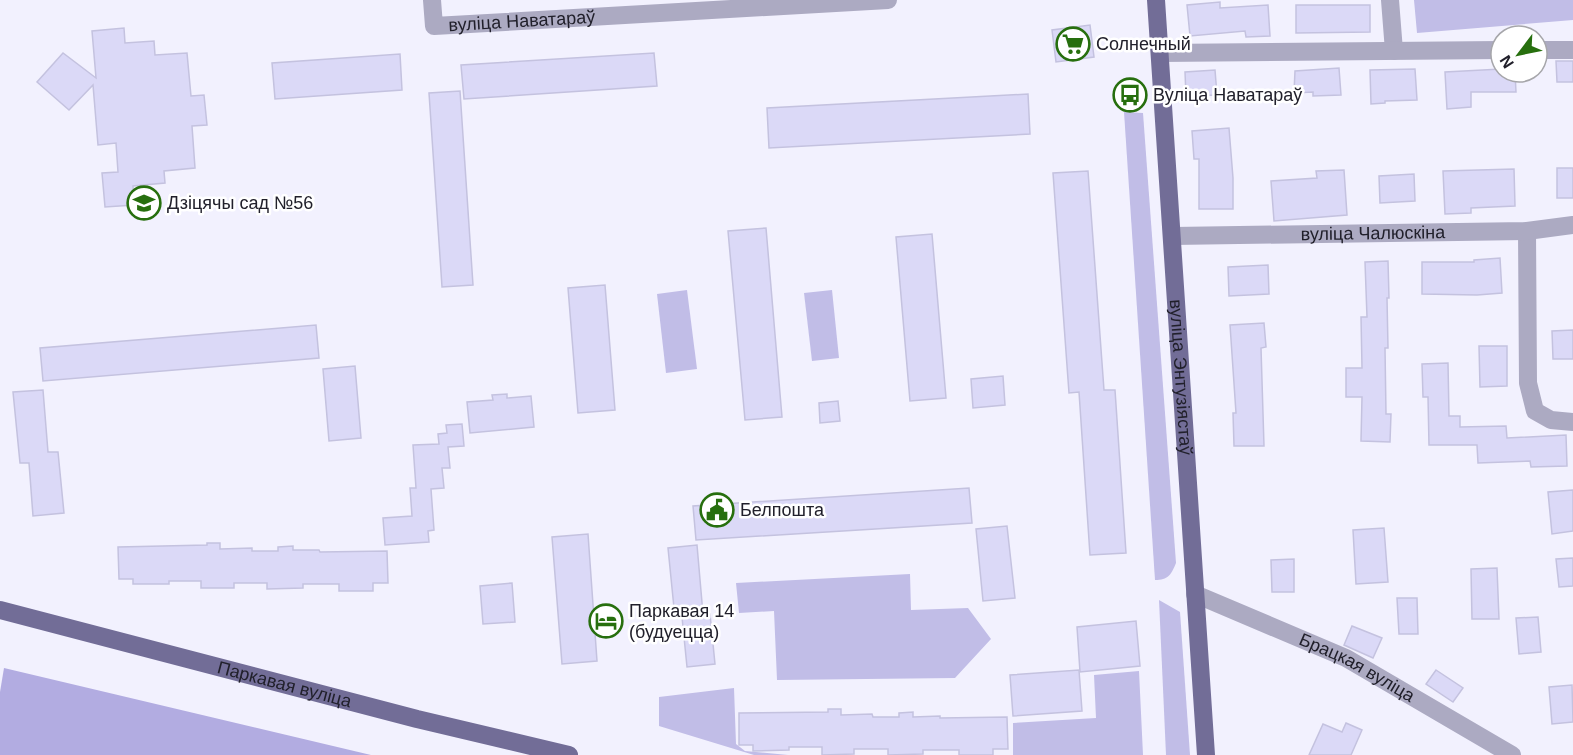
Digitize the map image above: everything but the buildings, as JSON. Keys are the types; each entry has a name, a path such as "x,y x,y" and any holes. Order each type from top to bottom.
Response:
{"main road":[{"name":"вуліца Энтузіястаў","path":"1156,0 1206,755"},
{"name":"Паркавая вуліца","path":"0,610 405,716 569,755"}],"street":[{"name":"вуліца Наватараў","path":"432,0 434,26 621,8 888,0"},
{"path":"1390,0 1394,51"},
{"path":"1549,50 1573,50"},
{"path":"1160,53 1489,51"},
{"name":"вуліца Чалюскіна","path":"1173,236 1527,231 1573,225"},
{"path":"1527,231 1528,384 1535,411 1551,420 1573,422"},
{"name":"Брацкая вуліца","path":"1195,594 1346,658 1512,755"}],"shaded area":[{"path":"1414,0 1573,0 1573,20 1489,24 1489,27 1417,33"},
{"path":"1124,112 1143,113 1176,563 1168,576 1159,580 1155,580"},
{"path":"687,290 697,369 666,373 657,294"},
{"path":"832,290 839,358 812,361 804,293"},
{"path":"910,574 911,610 968,608 991,639 955,678 777,680 774,611 739,613 736,583"},
{"path":"1159,600 1180,612 1190,755 1166,755"},
{"path":"4,668 371,755 0,755 0,692"},
{"path":"1139,671 1143,755 1013,755 1013,723 1096,718 1094,675"},
{"path":"734,688 736,744 745,751 788,755 754,755 659,726 659,697"}],"place":[{"name":"Солнечный","path":"1073,44"},
{"name":"Вуліца Наватараў","path":"1130,95"},
{"name":"Дзіцячы сад №56","path":"144,203"},
{"name":"Белпошта","path":"717,510"},
{"name":"Паркавая 14 (будуецца)","path":"606,621"}]}
